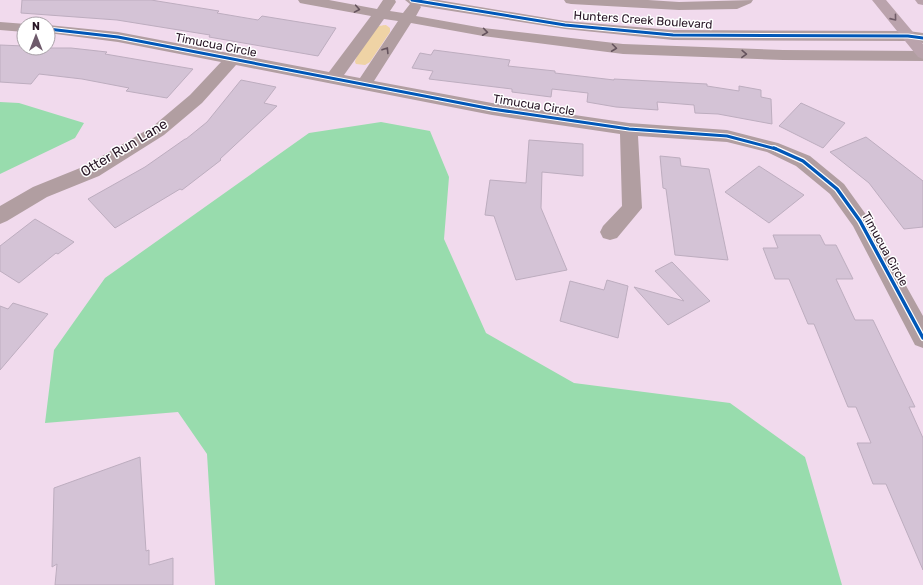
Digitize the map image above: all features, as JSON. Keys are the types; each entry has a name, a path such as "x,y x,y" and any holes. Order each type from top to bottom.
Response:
{"highway":[{"path":"879,0 916,37 923,55"}],"street":[{"name":"Hunters Creek Boulevard","path":"304,0 483,32 623,49 783,55 923,55"},
{"path":"334,77 391,0"},
{"name":"Hunters Creek Boulevard","path":"416,0 566,25 673,35 916,37"},
{"path":"365,83 407,18 416,0"},
{"path":"571,0 679,6 737,5 746,0"},
{"path":"0,26 16,27"},
{"name":"Timucua Circle","path":"56,30 118,36 492,109 629,129 726,136 772,147 803,161 836,189 860,221 923,338"},
{"name":"Otter Run Lane","path":"0,216 40,192 92,171 158,131 196,99 233,58"},
{"path":"610,232 632,208 629,129"}],"shaded area":[{"path":"386,25 390,28 390,32 370,62 365,65 356,64 355,62 358,54 368,37 379,26"},
{"path":"0,102 19,103 84,123 75,138 0,174"},
{"path":"381,122 430,131 449,177 444,239 486,333 574,383 730,403 805,457 842,585 215,585 207,454 178,412 45,423 54,350 105,278 309,133"}],"building":[{"path":"22,0 151,0 219,11 217,13 258,20 262,16 336,28 318,56 209,37 210,35 117,20 21,13"},
{"path":"0,45 16,46 16,56 56,56 56,48 71,48 107,52 105,54 193,69 167,98 126,91 129,88 82,79 39,74 31,84 0,82"},
{"path":"434,50 510,60 508,66 555,71 555,73 614,80 707,84 707,86 739,91 739,86 761,90 761,97 771,99 772,124 718,114 695,113 694,105 657,102 658,110 616,107 587,102 588,93 552,89 551,97 512,92 512,89 429,79 433,71 412,68 420,53 431,55"},
{"path":"241,80 276,87 264,103 277,106 220,159 221,160 182,190 180,189 115,228 88,199 145,167 186,139 207,122"},
{"path":"801,103 845,123 823,148 779,126"},
{"path":"866,137 923,181 923,227 904,229 869,183 830,152"},
{"path":"529,140 583,144 583,176 542,172 541,208 567,270 516,280 494,216 485,215 490,180 526,183"},
{"path":"660,156 680,158 681,166 709,169 728,260 675,255 666,189 663,188"},
{"path":"759,166 804,195 769,223 725,192"},
{"path":"35,219 74,242 58,254 56,253 19,283 0,271 0,246"},
{"path":"773,235 820,235 825,245 836,245 853,279 836,279 855,320 873,320 915,407 909,407 923,438 923,570 886,484 873,484 857,443 871,443 856,407 848,407 814,324 808,324 789,279 775,279 763,248 778,248"},
{"path":"672,262 710,301 668,325 634,287 684,301 655,271"},
{"path":"607,280 628,286 618,338 560,321 570,281 604,290"},
{"path":"13,303 48,314 0,370 0,306 8,309"},
{"path":"140,457 146,551 149,550 149,565 173,558 173,585 55,585 57,564 52,567 54,488"}],"cycle path":[{"path":"412,0 565,25 673,35 908,36 923,38"},
{"path":"56,30 118,37 492,109 629,129 727,136 772,147 803,161 837,189 860,221 923,338"}]}
